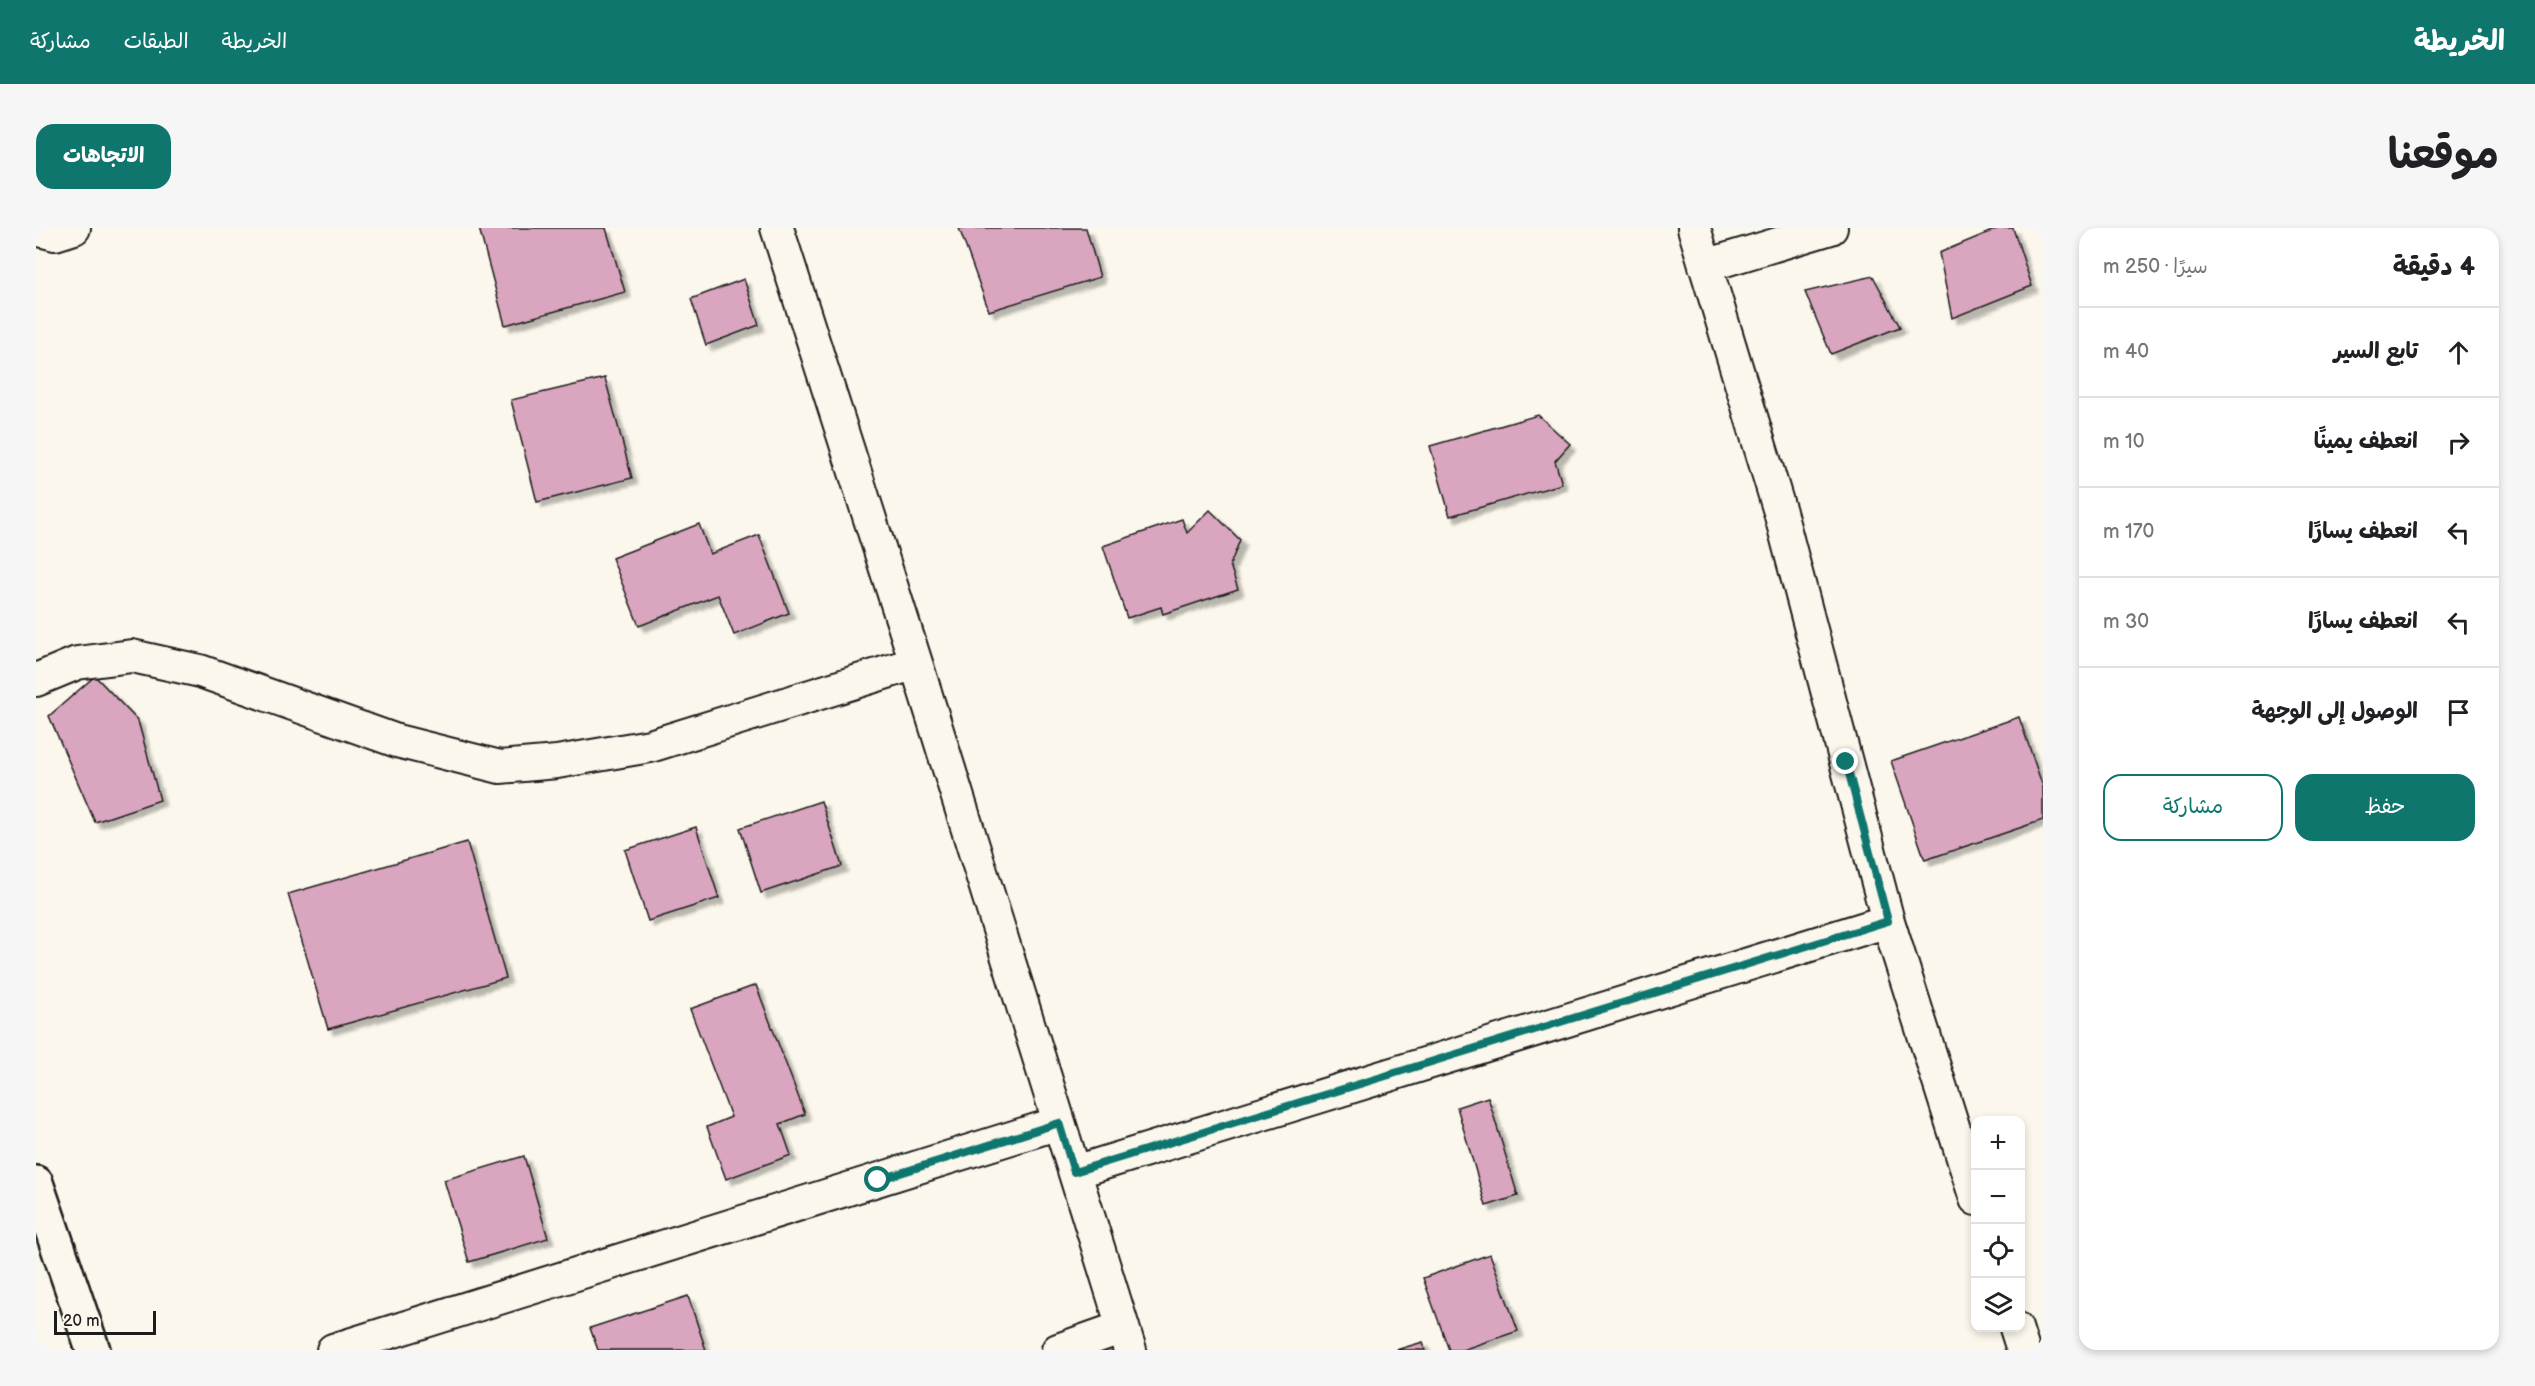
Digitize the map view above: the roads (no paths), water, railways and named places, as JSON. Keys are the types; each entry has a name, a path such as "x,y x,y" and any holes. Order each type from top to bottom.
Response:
{"main road":[{"path":"36,1183 93,1350"}],"street":[{"path":"36,229 54,234 74,228"},
{"path":"777,228 916,663 1126,1338 1058,1350"},
{"path":"1694,228 1780,512 1888,921 1971,1183"},
{"path":"1705,266 1831,228"},
{"path":"36,680 77,663 132,656 200,670 397,741 500,767 557,762 650,746 916,663"},
{"path":"1074,1172 1888,921"},
{"path":"333,1350 1059,1123"},
{"path":"2017,1332 2023,1350"}]}
